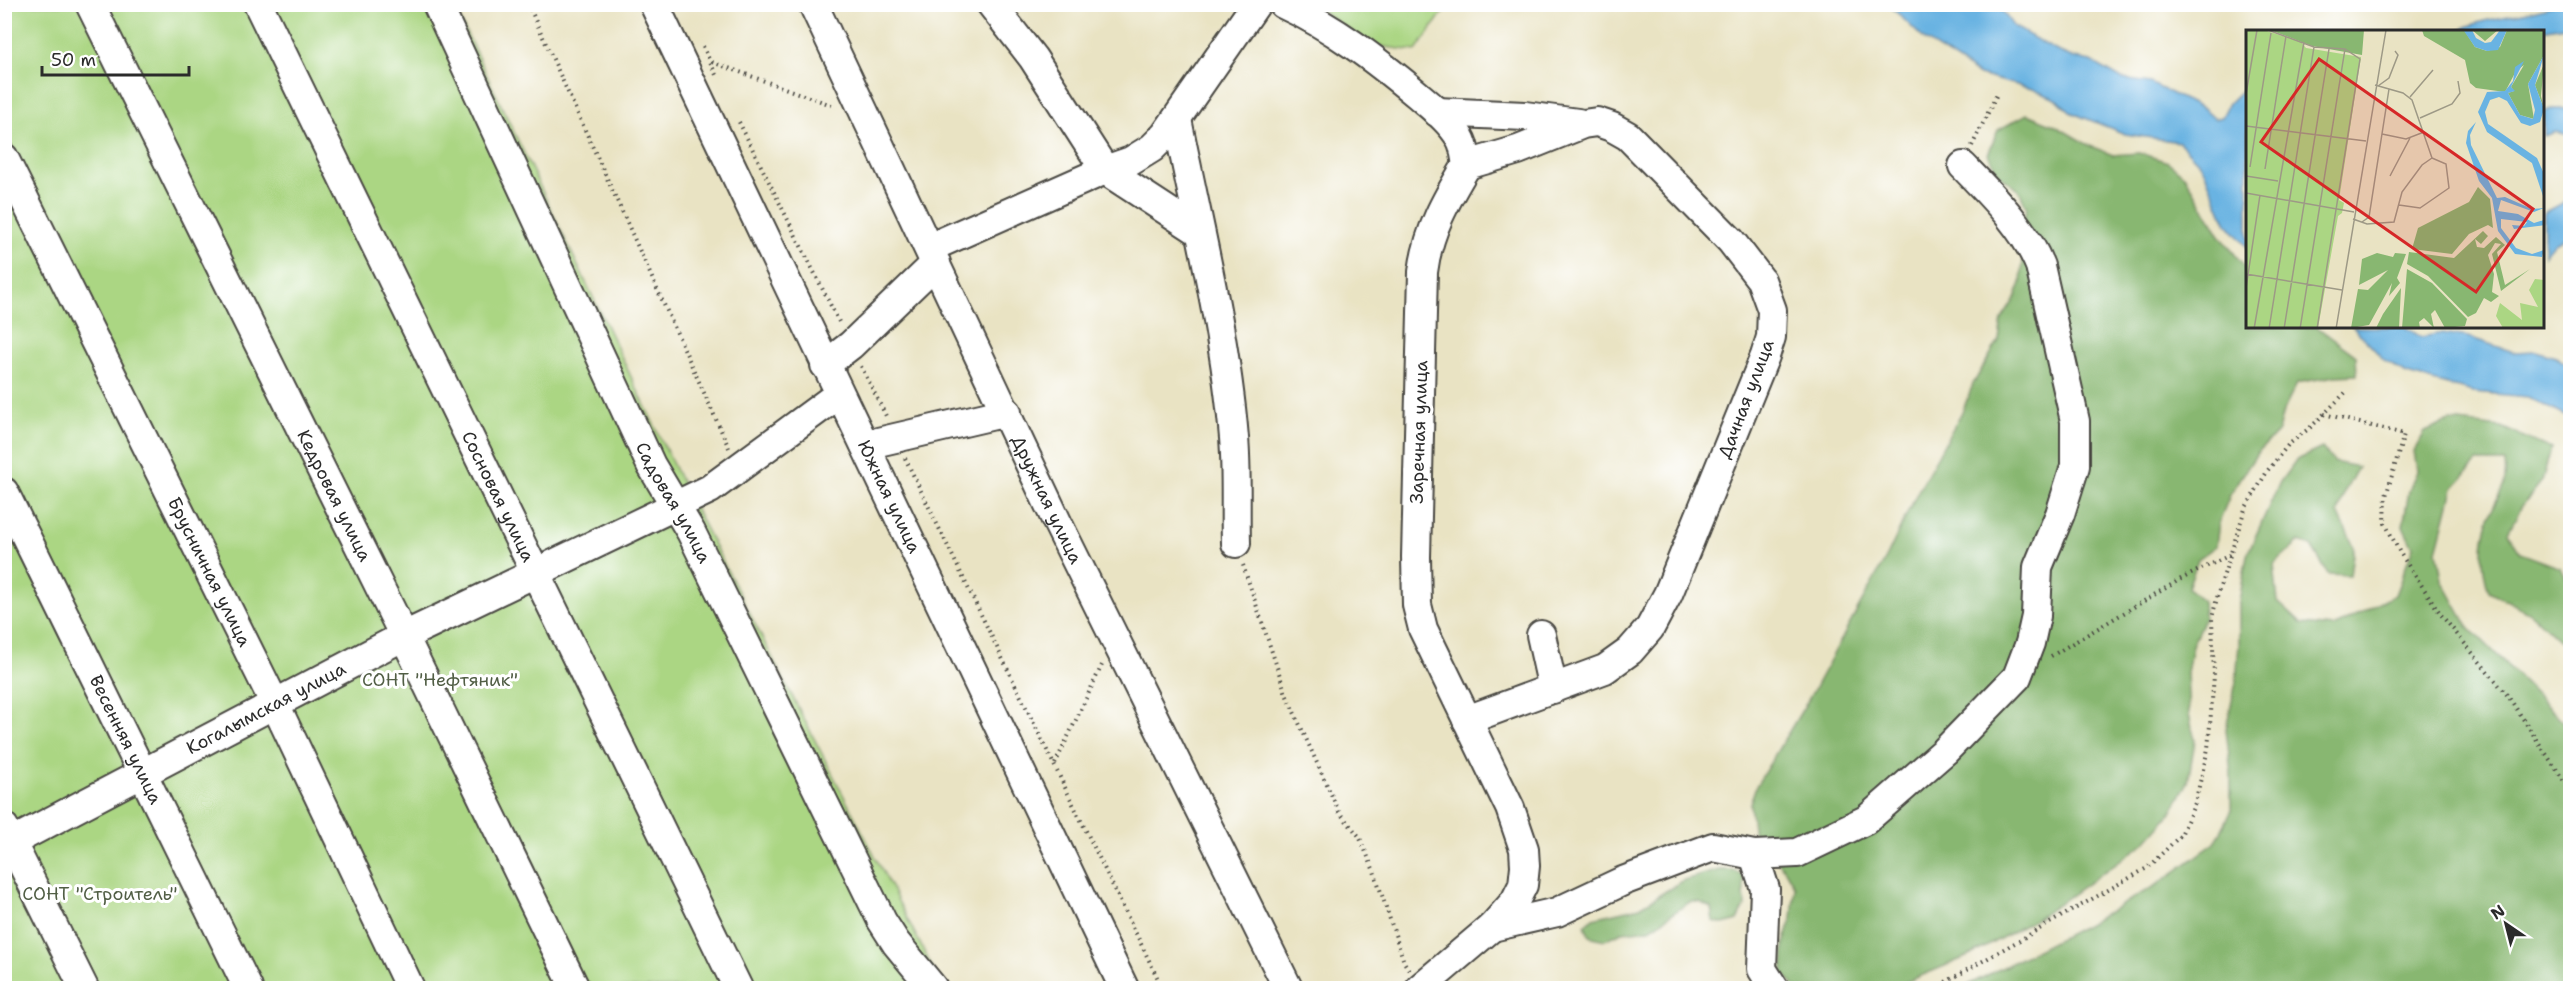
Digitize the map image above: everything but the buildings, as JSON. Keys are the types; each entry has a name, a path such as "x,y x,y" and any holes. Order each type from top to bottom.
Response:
{"street":[{"name":"Кедровая улица","path":"90,4 404,636 575,988"},
{"name":"Сосновая улица","path":"258,4 738,988"},
{"name":"Садовая улица","path":"438,4 651,465 692,532 882,921 933,988"},
{"name":"Южная улица","path":"654,4 1124,988"},
{"name":"Дружная улица","path":"813,4 1058,524 1288,988"},
{"path":"992,4 1033,58 1105,170 1155,200 1200,232"},
{"path":"825,365 851,345 933,255 1105,170 1131,161 1152,148 1177,119 1256,4"},
{"path":"1283,4 1325,26 1370,57 1437,112 1462,141 1467,165"},
{"path":"1437,112 1525,116 1583,124"},
{"path":"1177,119 1230,397 1234,440 1236,543"},
{"name":"Дачная улица","path":"1467,165 1518,150 1583,124 1597,122 1612,127 1628,136 1731,241 1752,267 1768,294 1772,310 1772,324 1765,356 1668,594 1650,628 1630,651 1605,669 1467,720"},
{"name":"Брусничная улица","path":"4,158 275,704 410,988"},
{"name":"Заречная улица","path":"1420,988 1492,927 1515,901 1523,885 1524,849 1510,808 1424,629 1417,605 1423,272 1426,249 1433,226 1467,165"},
{"path":"1492,927 1557,912 1623,882 1713,847 1734,849 1754,855 1797,853 1866,820 1945,751 2017,677 2030,643 2036,616 2038,567 2060,514 2075,466 2075,421 2040,267 2032,246 1963,166"},
{"name":"Когалымская улица","path":"7,839 143,774 404,636 677,507 739,470 839,394"},
{"path":"865,446 1007,412"},
{"name":"Весенняя улица","path":"4,492 248,988"},
{"path":"1541,635 1553,689"},
{"path":"7,839 84,988"},
{"path":"1754,855 1766,889 1762,969 1774,988"}],"path":[{"path":"528,4 739,470"},
{"path":"701,43 718,79"},
{"path":"711,62 835,106"},
{"path":"1963,166 1997,93"},
{"path":"735,114 851,345 1159,981"},
{"path":"1935,988 2147,868 2181,835 2195,803 2208,749 2214,676 2212,618 2245,509 2268,470 2288,445 2348,390"},
{"path":"2324,414 2404,434 2385,496 2385,523 2400,553 2442,616 2508,696 2571,790"},
{"path":"1236,543 1286,694 1339,812 1359,836 1378,880 1404,962 1420,988"},
{"path":"2017,677 2181,579 2230,555"},
{"path":"1054,765 1115,637"}],"green space":[{"name":"СОНТ \"Нефтяник\"","path":"5,5 453,5 680,479 943,988 5,988"},
{"path":"1314,5 1448,5 1416,51 1370,45"},
{"path":"2027,114 2113,155 2139,153 2168,162 2186,177 2219,234 2246,268 2246,328 2318,328 2356,356 2357,375 2335,376 2297,383 2283,411 2278,432 2257,453 2230,495 2219,522 2216,546 2198,559 2188,588 2203,601 2204,618 2192,645 2187,673 2189,715 2195,740 2188,782 2169,816 2146,842 2041,916 1971,955 1892,988 1796,988 1783,973 1784,944 1792,918 1795,887 1785,870 1754,838 1750,803 1756,786 1807,702 1887,556 1917,493 1963,410 1973,384 1999,340 2002,319 2015,299 2021,283 2023,260 2015,241 2027,208 2019,190 1998,174 1988,154 1998,130"},
{"path":"2450,421 2501,427 2551,449 2542,481 2522,506 2508,532 2520,553 2561,568 2570,585 2570,651 2530,613 2489,591 2483,564 2484,537 2489,518 2505,480 2505,462 2477,462 2453,488 2437,551 2442,580 2467,625 2570,728 2570,988 1962,988 2088,924 2158,884 2215,843 2231,812 2231,773 2226,729 2236,682 2239,602 2247,555 2280,482 2296,460 2322,448 2334,462 2358,467 2345,491 2338,513 2354,547 2350,575 2328,574 2311,546 2299,542 2274,565 2278,602 2302,624 2334,627 2395,595 2413,547 2403,526 2409,491 2417,471 2414,451 2425,432"},
{"path":"1719,870 1734,870 1743,877 1745,906 1738,920 1723,924 1713,921 1711,908 1700,902 1690,902 1650,929 1622,932 1605,940 1589,936 1585,925 1593,918 1640,907 1684,880"}],"water":[{"path":"1889,5 1998,5 2013,26 2055,50 2074,58 2091,61 2122,79 2150,83 2205,110 2215,119 2222,117 2229,103 2246,86 2246,246 2227,224 2202,166 2179,142 2125,134 2070,112 2058,100 2032,89 1979,75 1925,40"},
{"path":"2553,5 2570,5 2570,25 2542,30 2460,30 2481,22"},
{"path":"2551,109 2570,109 2570,135 2555,132 2545,136 2545,112"},
{"path":"2570,199 2570,234 2554,243 2545,254 2545,212"},
{"path":"2354,328 2407,328 2421,337 2443,333 2468,337 2514,352 2536,351 2556,357 2570,366 2570,419 2528,397 2473,392 2407,374 2385,361"}],"park label":[{"name":"СОНТ \"Строитель\"","path":"100,894"}]}
